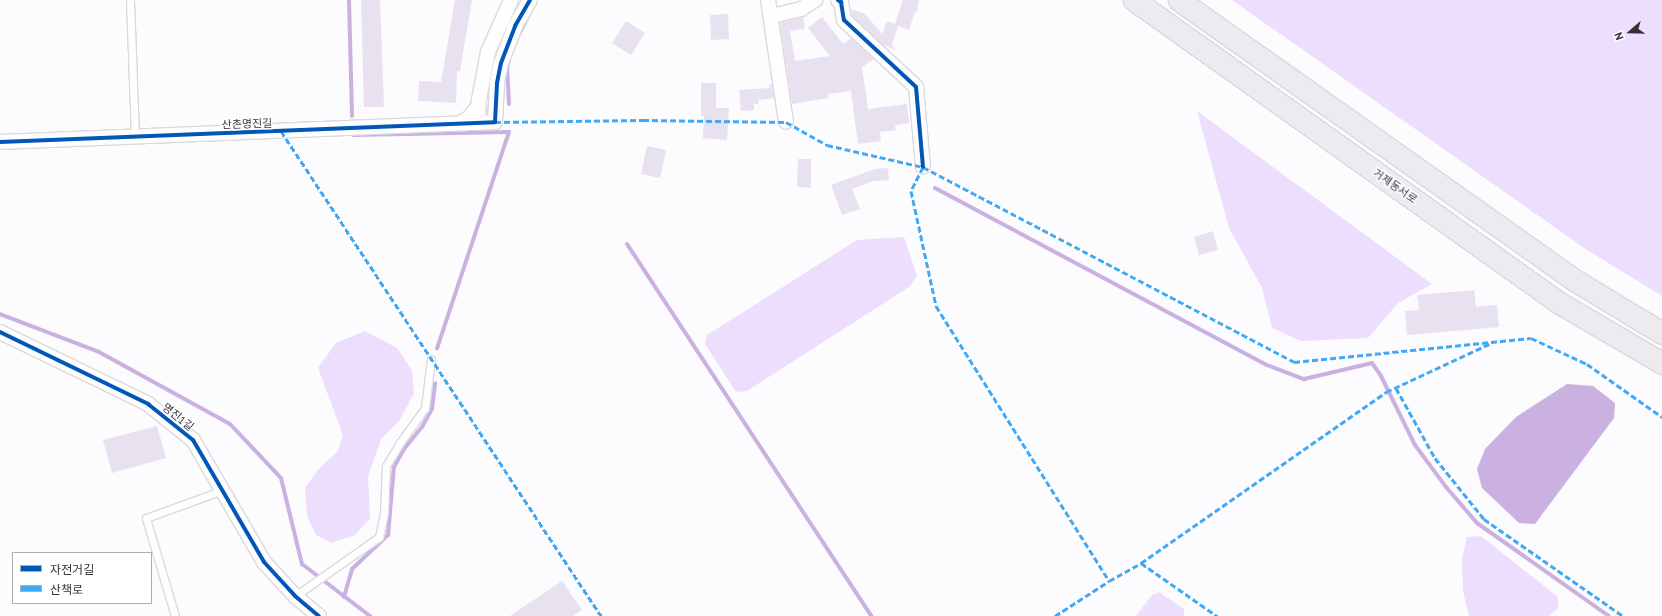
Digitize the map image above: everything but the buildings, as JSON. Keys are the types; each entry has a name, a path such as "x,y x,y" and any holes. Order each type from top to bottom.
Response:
{"main road":[{"name":"거제동서로","path":"1134,0 1558,302 1662,363"},
{"path":"1179,0 1576,281 1662,333"}],"street":[{"path":"478,123 479,98 488,52 512,0"},
{"name":"산촌명진길","path":"0,142 495,122 497,82 501,63 515,26 530,0"},
{"path":"768,0 786,122"},
{"path":"771,16 801,9 815,0"},
{"path":"838,0 841,2 844,20 916,87 923,167"},
{"name":"명진1길","path":"0,332 148,404 193,440 264,562 295,596 319,616"}],"lane":[{"path":"130,0 135,137"},
{"path":"447,124 466,115 479,98"},
{"path":"295,596 378,537 384,513 386,466 399,444 425,408 431,360"},
{"path":"175,616 146,518 223,490"}],"shaded area":[{"path":"1232,0 1662,0 1662,296 1587,250"},
{"path":"1197,111 1432,284 1398,303 1368,338 1301,341 1272,328 1262,288 1229,228"},
{"path":"904,237 917,276 909,287 747,391 736,392 705,344 707,335 857,240"},
{"path":"365,331 397,348 412,370 414,393 400,420 381,439 368,477 370,518 355,535 331,543 316,535 307,516 305,488 317,471 338,451 343,435 318,368 336,343"},
{"path":"1567,384 1593,386 1615,403 1614,418 1535,524 1519,523 1482,488 1477,469 1485,449 1516,417"},
{"path":"1481,536 1558,597 1558,608 1549,616 1469,616 1463,591 1462,558 1467,537"},
{"path":"1159,592 1184,609 1184,616 1136,616 1152,595"}],"waterway":[{"path":"349,0 352,116"},
{"path":"516,40 530,13"},
{"path":"509,60 507,68 509,104"},
{"path":"353,135 509,132 437,348"},
{"path":"935,188 1267,365 1304,379 1372,363 1381,376 1415,445 1446,487 1477,523 1609,616"},
{"path":"627,244 871,616"},
{"path":"0,314 99,352 230,424 281,478 302,564 370,616"},
{"path":"344,597 352,569 388,535 394,467 404,449 422,427 432,409 435,383"}],"marked path":[{"path":"495,122 643,120 786,122 827,145 923,167 1294,362 1531,338 1587,364 1662,417"},
{"path":"281,131 601,616"},
{"path":"923,167 911,191 936,306 1109,581"},
{"path":"1055,616 1109,581 1141,563 1386,392 1489,344"},
{"path":"1396,388 1435,458 1484,519 1623,616"},
{"path":"1141,563 1217,616"}],"cycle path":[{"path":"0,142 495,122 497,83 501,63 515,26 530,0"},
{"path":"838,0 841,2 844,20 916,87 923,167"},
{"path":"0,332 148,404 193,440 264,562 295,596 319,616"}]}
